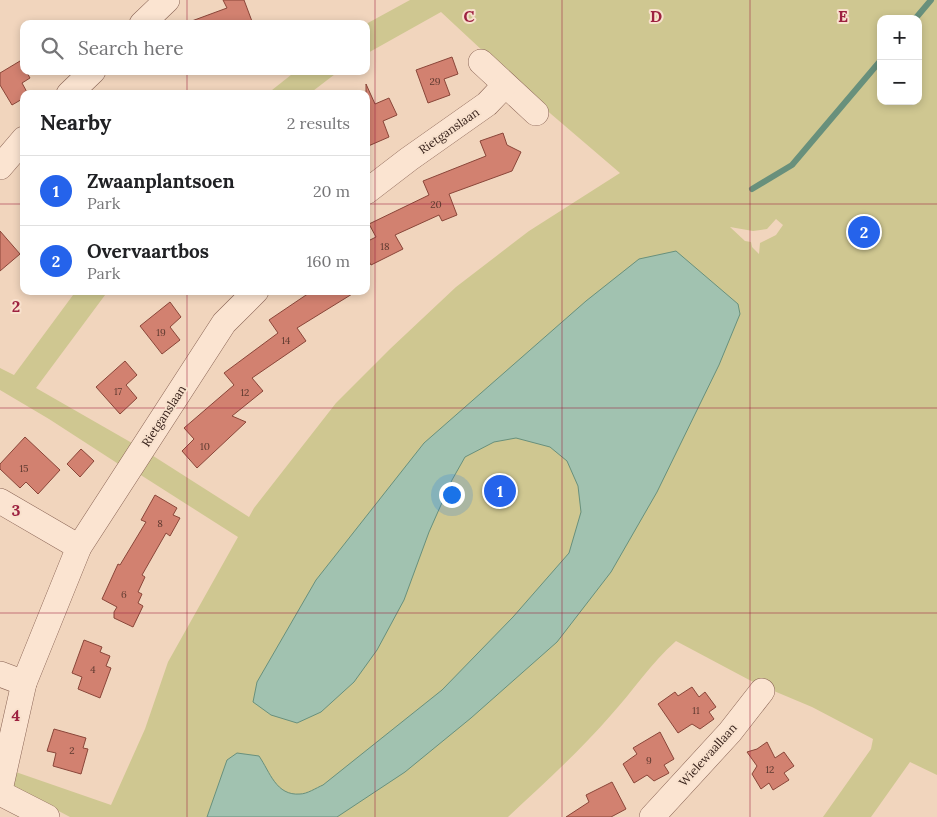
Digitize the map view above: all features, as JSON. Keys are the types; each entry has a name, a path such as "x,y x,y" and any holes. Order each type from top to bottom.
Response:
{"street":[{"path":"146,20 167,0"},
{"path":"481,62 536,113"},
{"path":"73,90 89,75"},
{"name":"Rietganslaan","path":"370,189 487,104 505,85"},
{"path":"0,167 20,144"},
{"name":"Rietganslaan","path":"0,791 24,683 79,548 224,323 252,295"},
{"path":"0,501 79,548"},
{"path":"0,674 24,683"},
{"name":"Wielewaallaan","path":"652,817 730,732 762,691"},
{"path":"0,791 48,817"}],"shaded area":[{"path":"410,0 937,0 937,775 910,762 871,817 823,817 871,749 873,739 812,707 755,683 676,641 658,658 619,706 586,742 508,817 70,817 6,783 10,770 111,805 145,729 168,662 238,537 136,472 147,452 249,517 336,403 456,287 529,231 620,173 544,108 441,12 370,52 370,22","holes":["776,219 783,225 776,235 760,243 759,254 752,247 751,242 745,241 730,227 753,231 767,229"]},
{"path":"291,75 334,75 314,90 272,90"},
{"path":"676,251 738,304 740,314 719,365 657,492 611,572 557,642 471,718 405,772 337,817 207,817 227,760 237,753 259,756 279,787 292,794 303,794 323,785 442,690 513,617 569,553 581,512 578,486 567,461 550,447 516,438 494,442 465,457 452,480 429,532 404,600 377,650 354,682 321,712 297,723 271,715 253,702 257,682 316,580 424,443 586,301 639,259"},
{"path":"73,295 105,295 36,388 132,443 120,465 0,390 0,368 14,375"}],"building":[{"path":"223,0 244,0 252,20 194,20 227,8"},
{"path":"452,57 458,74 444,79 450,95 428,103 416,70"},
{"path":"20,61 20,75 28,75 30,78 22,83 26,90 20,90 20,100 12,105 0,85 0,73"},
{"path":"370,93 375,104 389,98 397,115 383,121 389,137 370,145"},
{"path":"503,133 507,145 521,152 512,171 449,194 457,215 442,221 439,215 395,235 403,249 371,265 370,240 376,237 370,224 429,195 423,181 486,156 480,141"},
{"path":"0,231 20,254 0,271"},
{"path":"306,295 351,295 297,328 306,341 252,378 263,391 232,416 246,422 197,468 182,451 194,439 184,428 234,385 224,373 278,333 269,320"},
{"path":"170,302 181,317 170,327 180,340 162,354 140,326"},
{"path":"125,361 137,375 126,385 137,398 120,414 96,387"},
{"path":"25,437 60,470 38,494 26,482 20,488 0,469 0,464"},
{"path":"81,449 94,461 80,477 67,464"},
{"path":"155,495 177,508 173,515 180,518 170,536 166,533 142,575 145,577 138,592 142,594 138,603 143,606 133,627 114,618 114,612 117,607 102,599 118,564 120,565 146,522 141,520"},
{"path":"84,640 102,647 100,652 110,656 106,666 111,668 100,698 78,689 82,677 72,673"},
{"path":"692,687 699,697 705,692 716,707 709,712 714,719 700,729 692,724 678,733 658,704 675,692 678,696"},
{"path":"54,729 86,738 83,748 88,749 81,774 53,766 56,753 47,751"},
{"path":"660,732 674,759 664,765 669,773 654,781 647,775 634,783 623,764 637,754 633,748"},
{"path":"767,742 775,758 784,752 794,766 784,773 789,780 773,790 769,783 761,789 752,774 757,766 747,752 757,749"},
{"path":"612,782 626,809 611,817 566,817 589,802 586,795"}],"waterway":[{"path":"918,15 931,0"},
{"path":"752,189 792,165 877,65"}],"place":[{"name":"Overvaartbos","path":"864,232"},
{"name":"Zwaanplantsoen","path":"500,491"}]}
